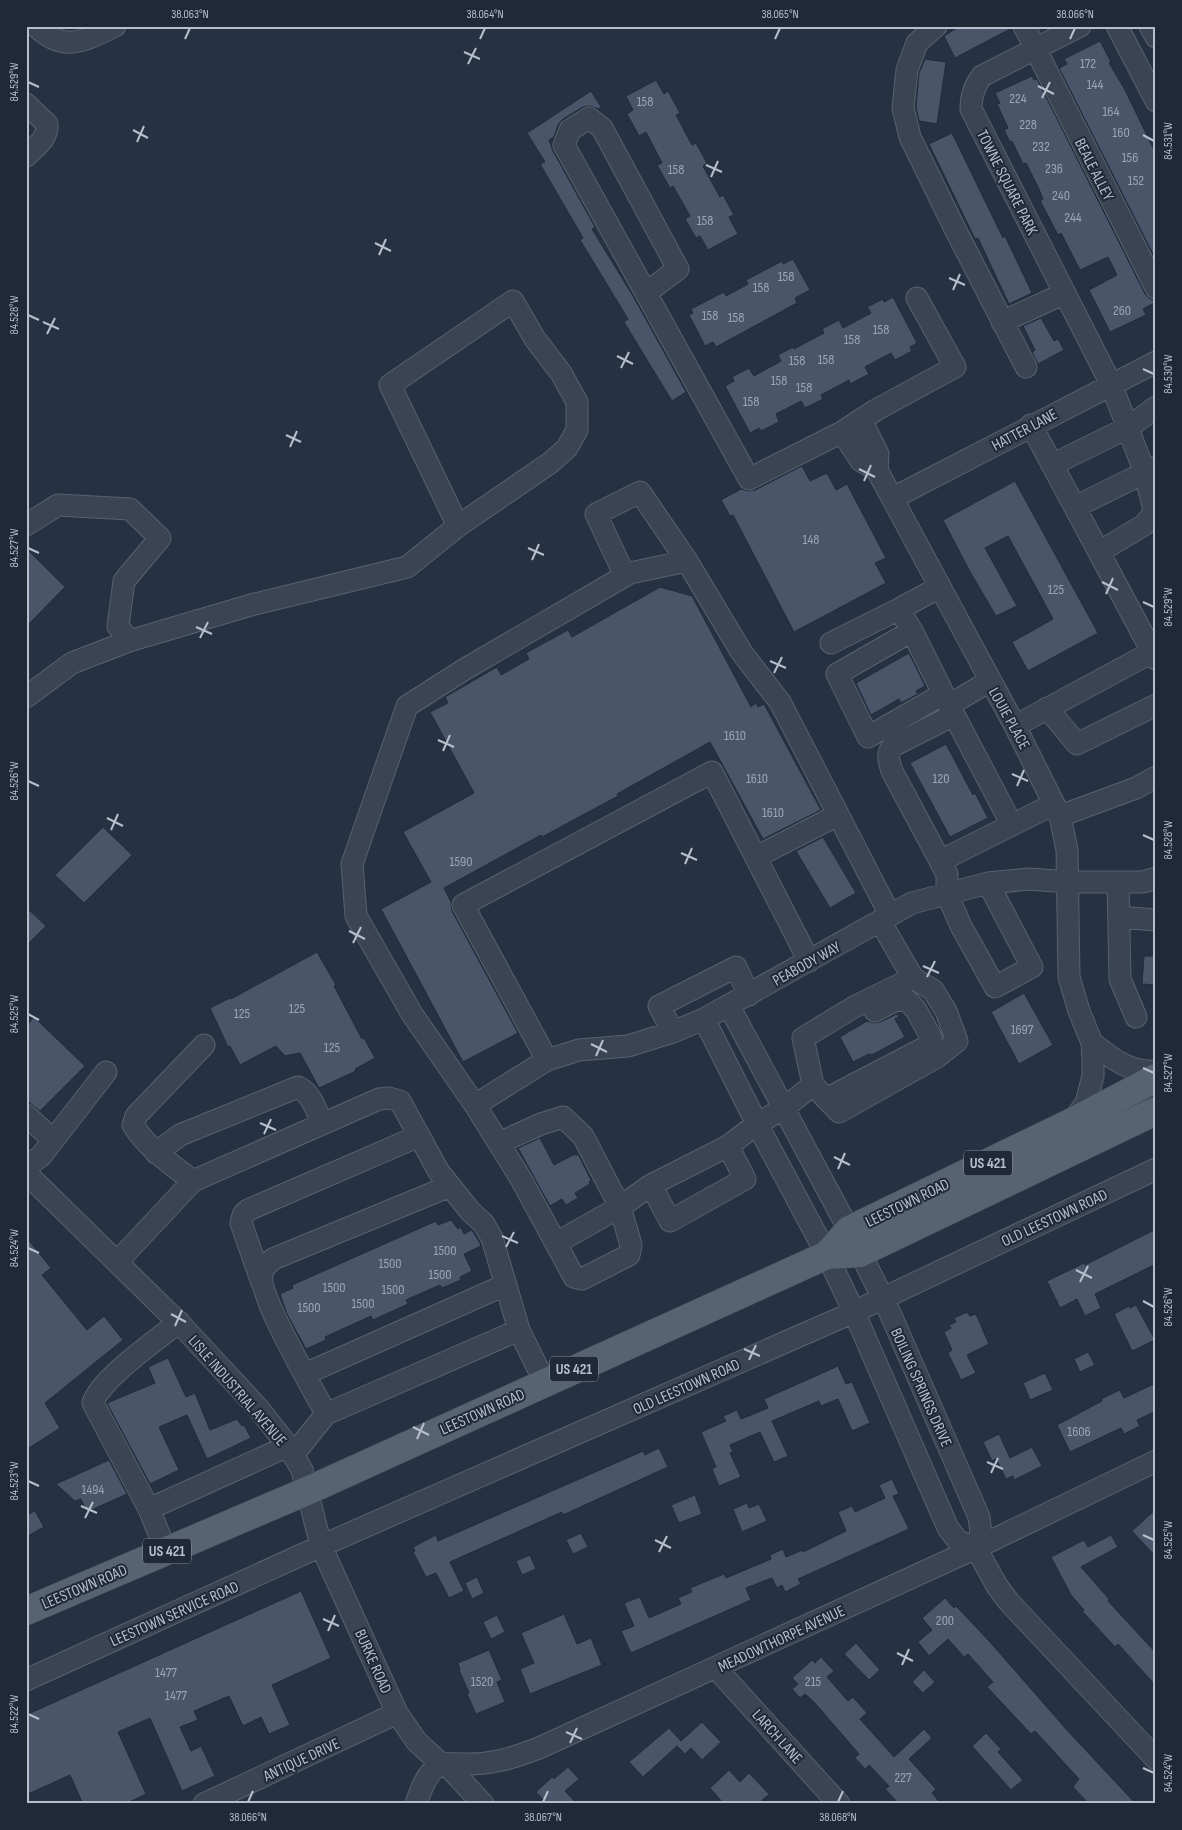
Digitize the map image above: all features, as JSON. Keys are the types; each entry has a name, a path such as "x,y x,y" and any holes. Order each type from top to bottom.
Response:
{"main road":[{"name":"LEESTOWN ROAD","path":"26,1611 307,1491 826,1256 1156,1078"},
{"name":"LEESTOWN ROAD","path":"854,1242 1156,1111"}],"street":[{"path":"36,26 41,32 62,42 82,42 115,26"},
{"path":"936,26 917,44 907,70 903,108 914,145 1026,367"},
{"name":"BEALE ALLEY","path":"1024,26 1156,288"},
{"name":"TOWNE SQUARE PARK","path":"1080,26 982,76 976,84 971,99 971,109 1111,384 1150,470 1155,514"},
{"path":"1117,26 1156,102"},
{"path":"1150,26 1156,37"},
{"path":"26,104 47,124 48,132 44,139 26,156"},
{"path":"646,293 678,268 602,128 589,118 570,130 564,145 749,479 842,432 955,367 917,298"},
{"path":"1002,322 1065,293"},
{"path":"29,691 72,663 129,641 251,605 407,567 458,526 550,463 568,448 577,430 577,402 561,373 535,338 513,301 390,384 458,526"},
{"name":"HATTER LANE","path":"893,498 1156,362"},
{"path":"1052,465 1129,427 1156,407"},
{"path":"842,432 861,462 877,470 878,454 861,420"},
{"path":"1015,726 1154,653 1031,425"},
{"name":"LOUIE PLACE","path":"877,470 1015,726 1057,810 1068,850 1070,977 1079,1011 1092,1043 1093,1076 1086,1103 1072,1122"},
{"path":"1075,508 1150,470"},
{"path":"625,576 596,514 640,492 686,561 742,653 780,702 838,815 913,978 933,990 946,1011 957,1041 937,1057 839,1112 820,1092 808,1066 803,1038 854,1007 913,978"},
{"path":"26,525 58,506 130,509 160,538 124,581 118,626 129,641"},
{"path":"1099,552 1144,525 1155,514"},
{"path":"500,1143 540,1124 562,1118 583,1136 620,1207 631,1245 629,1255 582,1279 574,1277 500,1143 412,1014 356,916 352,864 407,706 465,668 630,573 686,561"},
{"path":"831,643 940,587"},
{"path":"899,608 912,631 929,705 1012,825"},
{"path":"912,631 837,674 868,737 929,705 990,681"},
{"path":"929,705 893,746 888,758 892,770 947,874 947,894 995,987 1032,967 988,882"},
{"path":"1047,708 1077,744 1156,705"},
{"path":"547,1060 463,905 712,772 809,961"},
{"path":"940,861 1012,825 1057,810 1136,788 1156,777"},
{"path":"756,857 838,815"},
{"name":"PEABODY WAY","path":"475,1105 547,1060 579,1050 628,1046 674,1032 704,1019 912,903 988,882 1029,879 1068,882 1144,882 1156,878"},
{"path":"1118,882 1120,979 1136,1018"},
{"path":"1119,917 1156,920"},
{"path":"674,1032 659,1006 736,967 749,995"},
{"path":"556,1243 620,1207 651,1185 728,1146 756,1124 784,1108 926,1047 931,1037 916,1010 908,1001 896,1000 828,1036 813,1032"},
{"name":"BOILING SPRINGS DRIVE","path":"704,1019 756,1124 854,1312 948,1528 958,1541 976,1548 981,1533 980,1517 882,1298 729,1006"},
{"path":"1092,1043 1118,1062 1141,1072 1156,1072"},
{"path":"193,1181 156,1153 140,1137 133,1125 136,1116 204,1045"},
{"path":"26,1167 41,1156 106,1072"},
{"path":"156,1153 180,1135 298,1088 305,1091 310,1097 322,1124"},
{"path":"117,1262 193,1181 379,1099 389,1098 400,1102 439,1172 484,1224 492,1238 519,1330 545,1383"},
{"path":"26,1115 53,1140"},
{"path":"326,1414 287,1344 262,1283 241,1223 242,1215 248,1210 419,1136"},
{"path":"651,1185 670,1221 745,1179 728,1146"},
{"name":"OLD LEESTOWN ROAD","path":"321,1546 854,1312 1156,1169"},
{"name":"LISLE INDUSTRIAL AVENUE","path":"26,1173 178,1322 259,1409 302,1470 307,1491"},
{"path":"262,1283 262,1271 273,1259 450,1186"},
{"path":"305,1374 505,1284"},
{"path":"166,1551 149,1510 93,1403 95,1396 118,1371 178,1322"},
{"path":"149,1510 290,1451 326,1414 519,1330"},
{"name":"MEADOWTHORPE AVENUE","path":"446,1764 491,1764 510,1759 716,1668 976,1548 1156,1461"},
{"name":"BURKE ROAD","path":"307,1491 321,1546 397,1713 417,1742 438,1761 446,1764 483,1804"},
{"name":"LEESTOWN SERVICE ROAD","path":"26,1680 321,1546"},
{"path":"976,1548 997,1586 1009,1602 1156,1759"},
{"name":"LARCH LANE","path":"716,1668 839,1804"},
{"name":"ANTIQUE DRIVE","path":"204,1804 397,1713"},
{"path":"416,1804 420,1792 432,1771 438,1766 446,1764"}],"building":[{"path":"960,26 1012,26 1012,28 955,58 944,36"},
{"path":"1100,41 1111,62 1109,63 1124,88 1156,154 1156,260 1059,68 1067,64 1064,59"},
{"path":"925,59 946,62 937,124 919,121 916,107 919,73"},
{"path":"1032,76 1034,80 1037,79 1145,294 1150,299 1156,300 1156,302 1143,309 1146,315 1110,332 1089,290 1117,275 1108,257 1080,270 1061,233 1058,235 1040,201 1043,199 1026,163 1023,164 1012,141 1010,142 1004,130 1008,128 997,104 1000,103 995,93"},
{"path":"656,80 664,94 668,91 680,113 676,115 692,145 696,143 707,163 703,166 720,197 723,195 734,215 729,217 738,234 708,250 700,236 696,238 685,219 690,216 673,186 670,188 657,165 662,163 646,132 639,136 627,114 633,110 626,96"},
{"path":"591,91 601,107 598,109 590,106 583,107 563,119 558,125 554,137 549,140 553,151 595,227 592,229 633,296 686,392 672,401 624,322 628,319 580,240 583,238 540,164 545,162 527,133"},
{"path":"952,133 1032,293 1009,304 978,238 975,239 929,144"},
{"path":"793,259 810,290 795,298 797,303 716,347 713,342 705,346 689,315 693,313 691,309 724,292 726,296 748,284 746,280 782,261 783,264"},
{"path":"893,297 917,343 910,347 912,351 895,360 891,353 865,367 869,374 850,384 849,380 821,395 823,399 805,408 801,401 776,414 779,422 761,431 759,428 750,433 725,386 734,381 732,377 749,368 754,376 781,361 778,355 824,333 822,329 839,320 843,328 871,313 867,307 883,299 884,302"},
{"path":"1041,318 1054,341 1058,339 1064,350 1038,364 1032,352 1035,350 1023,326"},
{"path":"802,466 810,481 827,473 836,490 847,484 886,558 875,563 886,583 794,632 733,515 730,516 721,500 741,489 755,490"},
{"path":"1015,481 1098,633 1028,671 1012,642 1053,619 1008,536 985,548 1017,606 996,616 943,520"},
{"path":"26,548 65,587 26,627"},
{"path":"660,587 692,596 751,707 756,703 758,707 764,704 821,810 763,839 710,742 617,794 618,796 542,837 541,835 444,888 451,902 452,911 518,1033 463,1062 381,909 431,882 403,832 474,793 430,712 448,703 445,697 497,667 501,675 529,659 526,653 568,630 572,637"},
{"path":"909,653 925,686 916,691 918,694 901,703 899,699 871,715 856,683"},
{"path":"946,744 973,795 975,793 988,818 950,837 910,763"},
{"path":"103,827 132,855 84,903 55,875"},
{"path":"823,837 856,893 830,908 796,851"},
{"path":"26,907 46,926 26,946"},
{"path":"317,952 336,985 334,986 362,1039 364,1038 375,1058 355,1069 356,1071 319,1088 300,1053 285,1056 276,1046 240,1065 230,1046 228,1047 210,1008 231,999"},
{"path":"1144,956 1156,956 1156,985 1142,984"},
{"path":"1024,993 1053,1045 1019,1064 991,1012"},
{"path":"897,1014 899,1017 895,1019 905,1037 872,1055 869,1054 853,1062 840,1037 867,1021 880,1022"},
{"path":"34,1017 85,1066 40,1111 26,1100 26,1026"},
{"path":"540,1138 554,1165 578,1154 591,1180 590,1184 575,1193 578,1198 566,1205 562,1199 550,1206 518,1148"},
{"path":"451,1220 458,1229 461,1227 464,1234 472,1230 480,1243 481,1246 464,1254 472,1271 460,1277 461,1280 442,1288 440,1285 406,1300 408,1304 373,1320 371,1316 325,1337 326,1340 306,1349 287,1314 280,1294 293,1288 292,1285 436,1221 438,1225"},
{"path":"1156,1229 1156,1264 1095,1294 1101,1308 1085,1316 1077,1299 1060,1308 1047,1281 1084,1263 1085,1265"},
{"path":"26,1237 51,1268 42,1275 87,1330 104,1316 123,1340 45,1403 60,1428 26,1450"},
{"path":"1136,1305 1155,1340 1132,1351 1114,1314 1129,1306 1130,1308"},
{"path":"967,1312 970,1316 976,1314 989,1344 967,1355 976,1373 961,1380 948,1353 952,1350 944,1332 951,1328 949,1325 956,1322 954,1318"},
{"path":"1088,1352 1095,1365 1080,1372 1074,1359"},
{"path":"168,1358 186,1397 195,1393 210,1430 237,1419 242,1426 244,1425 251,1438 207,1459 187,1415 159,1427 179,1470 150,1484 107,1403 155,1383 148,1367"},
{"path":"838,1366 846,1384 852,1382 870,1423 852,1431 838,1399 821,1406 819,1401 772,1421 788,1456 774,1462 760,1432 730,1445 733,1452 730,1453 741,1477 719,1486 712,1469 716,1467 701,1432 726,1421 723,1416 737,1410 741,1419 768,1408 764,1399"},
{"path":"1045,1373 1053,1390 1030,1400 1023,1383"},
{"path":"1156,1383 1156,1411 1137,1420 1140,1426 1124,1434 1121,1428 1070,1452 1057,1425 1120,1390 1124,1398"},
{"path":"999,1434 1010,1458 1032,1447 1042,1466 1014,1480 1013,1476 1006,1479 996,1459 992,1461 983,1442"},
{"path":"659,1448 668,1467 563,1515 562,1512 450,1562 464,1591 449,1598 436,1573 426,1577 413,1552 415,1551 413,1547 436,1535 438,1541 643,1451 645,1455"},
{"path":"109,1460 127,1494 87,1512 81,1499 75,1501 56,1484"},
{"path":"892,1479 899,1494 893,1496 909,1529 798,1579 801,1584 785,1592 782,1585 777,1588 772,1578 746,1588 751,1600 631,1653 621,1631 634,1626 624,1603 640,1597 649,1618 681,1604 678,1598 692,1592 690,1588 724,1574 726,1578 771,1559 770,1555 783,1549 786,1557 803,1550 803,1552 846,1531 838,1512 852,1506 855,1512 885,1498 879,1485"},
{"path":"695,1495 702,1514 679,1523 671,1505"},
{"path":"747,1503 749,1508 759,1504 767,1521 742,1532 733,1509"},
{"path":"1156,1509 1156,1557 1132,1531"},
{"path":"35,1511 44,1527 26,1537 26,1515"},
{"path":"581,1533 588,1547 573,1554 566,1540"},
{"path":"1111,1535 1118,1547 1081,1567 1109,1599 1108,1601 1156,1653 1156,1686 1118,1644 1115,1647 1082,1611 1084,1610 1071,1595 1051,1557 1084,1540 1088,1547"},
{"path":"530,1555 536,1569 522,1575 516,1561"},
{"path":"477,1577 484,1593 472,1599 465,1583"},
{"path":"301,1591 331,1658 272,1685 290,1725 269,1734 261,1717 243,1726 229,1696 194,1711 198,1720 180,1727 191,1751 201,1746 215,1776 182,1791 150,1718 118,1732 146,1794 125,1804 83,1804 70,1775 26,1795 26,1715"},
{"path":"945,1598 954,1608 956,1606 990,1642 1066,1729 1136,1804 1089,1804 1073,1787 1079,1779 1035,1731 1031,1734 987,1687 993,1682 968,1654 964,1657 948,1639 929,1656 918,1642 932,1630 922,1618"},
{"path":"564,1614 577,1644 591,1638 602,1665 530,1694 520,1669 534,1663 521,1633"},
{"path":"497,1615 505,1632 491,1639 483,1622"},
{"path":"856,1643 880,1670 869,1680 844,1654"},
{"path":"489,1650 502,1680 497,1682 505,1702 476,1714 467,1694 469,1693 458,1663"},
{"path":"821,1657 834,1671 827,1677 848,1701 853,1697 867,1713 860,1719 894,1757 924,1729 932,1738 909,1759 936,1789 932,1793 941,1804 899,1804 885,1789 889,1786 869,1765 865,1769 855,1758 859,1754 814,1702 805,1694 800,1698 792,1689 798,1684 792,1678 812,1660 815,1663"},
{"path":"924,1670 935,1682 923,1693 912,1682"},
{"path":"702,1722 721,1742 702,1760 691,1748 685,1754 677,1746 643,1777 629,1762 669,1728 681,1741"},
{"path":"986,1733 1001,1749 998,1752 1023,1780 1011,1790 972,1746"},
{"path":"568,1767 579,1779 565,1791 577,1804 547,1804 536,1792 552,1777 554,1779"},
{"path":"729,1770 740,1782 749,1773 769,1794 758,1804 724,1804 710,1788"}]}
